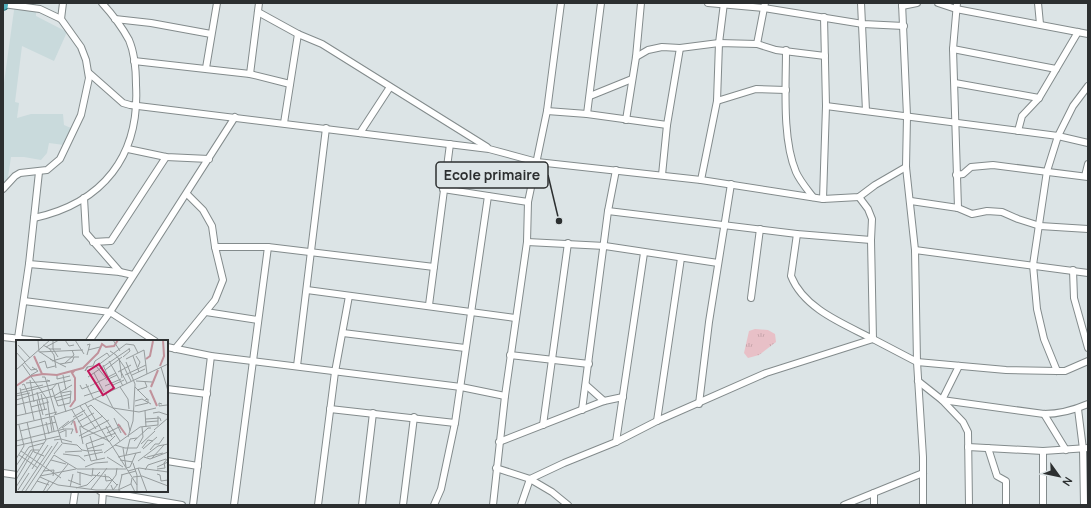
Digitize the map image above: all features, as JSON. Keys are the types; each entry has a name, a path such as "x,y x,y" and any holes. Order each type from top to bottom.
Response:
{"street":[{"path":"60,19 63,3"},
{"path":"34,218 63,210 84,198 109,176 128,149 135,123 137,106 134,61 129,41 115,19 102,3"},
{"path":"206,68 210,34 217,3"},
{"path":"250,74 259,3"},
{"path":"493,505 510,355 527,242 528,202 547,111 561,3"},
{"path":"587,114 601,3"},
{"path":"626,120 636,57 641,3"},
{"path":"708,3 764,6 862,24 904,26"},
{"path":"861,3 866,111"},
{"path":"917,3 902,4 907,116 906,167 916,250 916,362 924,473 923,505"},
{"path":"938,3 1088,34"},
{"path":"1038,3 1040,24"},
{"path":"3,4 40,9 60,19 81,47 89,73 81,116 61,158 49,170 20,173 15,176 3,189"},
{"path":"701,180 717,101 719,43 724,4"},
{"path":"757,44 764,6"},
{"path":"956,6 953,49 958,208"},
{"path":"258,12 298,34 322,44 489,149"},
{"path":"823,199 826,106 824,17"},
{"path":"115,19 151,23 210,34"},
{"path":"1018,131 1022,116 1039,98 1078,32"},
{"path":"284,123 298,34"},
{"path":"636,57 648,50 662,47 680,48 719,43 757,44 766,48 825,56"},
{"path":"662,175 667,126 680,48"},
{"path":"953,49 1056,69"},
{"path":"786,50 787,124 792,156 801,182 813,197"},
{"path":"134,61 250,74 290,84"},
{"path":"89,73 123,103 137,106 489,149 537,162 701,180 823,199 859,198 875,185 906,167"},
{"path":"590,96 632,79"},
{"path":"955,83 1039,98"},
{"path":"1057,371 1044,339 1037,309 1033,265 1048,171 1058,136 1073,106 1088,86"},
{"path":"360,133 390,87"},
{"path":"717,101 756,89 786,90"},
{"path":"826,106 1058,136 1088,143"},
{"path":"547,111 587,114 667,126"},
{"path":"90,340 110,312 235,117"},
{"path":"296,366 307,290 326,128"},
{"path":"429,305 450,144"},
{"path":"128,149 166,157 209,159"},
{"path":"93,242 111,241 166,157"},
{"path":"956,176 963,174 971,167 986,166 1048,171 1086,177 1088,164"},
{"path":"582,410 605,246 608,211 616,170"},
{"path":"18,338 29,264 39,172"},
{"path":"699,404 723,224 731,184"},
{"path":"443,189 528,202"},
{"path":"175,349 215,300 223,280 215,247 212,226 203,210 186,194"},
{"path":"434,505 441,488 455,423 488,196"},
{"path":"84,198 86,233 120,272"},
{"path":"859,198 868,209 872,219 873,339"},
{"path":"910,201 958,208 972,214 987,211 1002,212 1040,226 1088,229"},
{"path":"608,211 723,224 760,230 871,240"},
{"path":"751,298 760,230"},
{"path":"797,234 791,276 793,281 810,301 826,315 916,362 1057,371 1066,370 1088,361"},
{"path":"527,242 605,246 718,263"},
{"path":"543,425 568,243"},
{"path":"215,247 268,247 434,267"},
{"path":"234,505 268,247"},
{"path":"916,250 1088,273"},
{"path":"616,442 644,253"},
{"path":"657,420 681,258"},
{"path":"29,264 120,272 133,275"},
{"path":"1073,270 1074,298 1088,348"},
{"path":"307,290 429,305 515,318"},
{"path":"318,505 330,409 349,296"},
{"path":"24,301 110,312 153,340"},
{"path":"206,312 258,320"},
{"path":"343,333 466,348"},
{"path":"3,337 32,340"},
{"path":"521,505 530,479 564,463 616,442 657,420 699,404 766,373 873,339"},
{"path":"168,347 211,356 461,387 505,396"},
{"path":"510,355 589,364"},
{"path":"193,505 211,356"},
{"path":"942,400 960,366"},
{"path":"918,381 942,400 963,422 968,432 969,505"},
{"path":"586,385 604,401"},
{"path":"168,389 207,394"},
{"path":"499,442 604,401 622,397"},
{"path":"942,400 1044,414 1054,414 1078,409 1088,404"},
{"path":"330,409 414,417 455,423"},
{"path":"1078,409 1085,448 1086,489 1084,505"},
{"path":"362,505 373,413"},
{"path":"1044,414 1066,450"},
{"path":"403,505 414,417"},
{"path":"968,447 1043,451 1085,448"},
{"path":"988,448 997,476 1006,481 1006,505"},
{"path":"1043,451 1043,505"},
{"path":"168,460 198,466"},
{"path":"496,468 530,479 552,492 568,505"},
{"path":"3,473 16,476"},
{"path":"844,505 924,473"},
{"path":"73,505 76,492"},
{"path":"102,492 102,505"},
{"path":"112,492 182,505"},
{"path":"874,493 874,505"}],"shaded area":[{"path":"15,3 36,3 36,16 67,32 54,61 22,46 15,102 19,103 17,118 31,114 63,114 64,125 71,128 64,145 49,143 47,153 41,160 24,157 11,157 7,184 3,185 3,90"}],"green space":[{"path":"755,329 768,330 775,334 776,342 759,355 748,358 744,353 749,331"}],"place":[{"name":"Ecole primaire","path":"559,221"}]}
